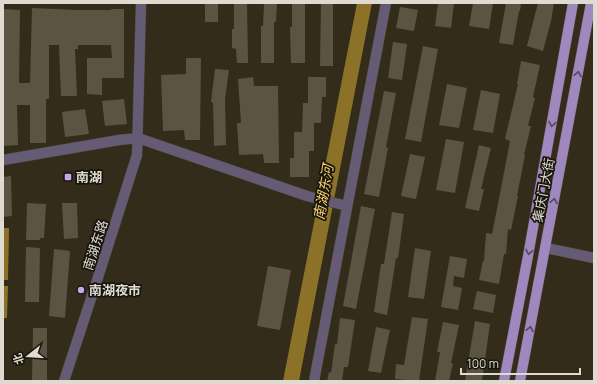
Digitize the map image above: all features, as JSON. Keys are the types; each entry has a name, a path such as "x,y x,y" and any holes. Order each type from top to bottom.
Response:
{"main road":[{"name":"集庆门大街","path":"504,381 574,3"},
{"name":"集庆门大街","path":"520,381 591,3"}],"street":[{"name":"南湖东路","path":"64,381 136,154 138,138 141,3"},
{"path":"314,381 386,3"},
{"path":"3,160 138,138 307,196 347,206"},
{"path":"546,248 594,258"}],"water":[{"name":"南湖东河","path":"357,3 372,3 299,381 283,381"},
{"path":"3,228 9,228 8,280 3,280"},
{"path":"3,286 8,286 7,318 3,318"}],"building":[{"path":"205,3 218,3 218,22 205,22"},
{"path":"234,3 247,3 248,63 237,63 236,49 232,48"},
{"path":"264,3 277,3 276,22 274,22 274,63 261,63 261,26 263,26"},
{"path":"292,3 305,3 305,63 291,63 290,27 292,27"},
{"path":"321,3 333,3 333,66 320,66"},
{"path":"438,3 454,3 451,28 435,26"},
{"path":"473,3 493,3 489,29 469,26"},
{"path":"506,3 521,3 513,45 499,43"},
{"path":"538,3 554,3 543,51 527,46"},
{"path":"400,7 418,10 414,31 396,28"},
{"path":"32,8 78,10 124,9 124,78 102,78 102,95 87,94 87,58 112,58 111,45 78,45 78,49 75,49 77,96 61,96 59,45 49,45 49,99 46,99 46,143 30,143 30,105 17,105 18,145 4,146 3,9 20,10 19,83 30,83"},
{"path":"393,42 407,44 402,80 388,78"},
{"path":"423,46 438,49 421,142 405,139"},
{"path":"186,58 201,58 200,140 185,140 184,130 163,131 161,75 186,74"},
{"path":"521,61 540,65 533,97 535,98 528,126 531,126 524,155 518,196 511,230 508,229 506,254 504,254 499,284 479,280 484,261 486,233 492,234 502,183 510,141 505,139 518,84"},
{"path":"215,69 229,70 225,99 226,145 214,146 213,103 211,102"},
{"path":"253,77 254,86 278,86 279,163 264,163 263,154 239,155 237,123 241,123 238,79"},
{"path":"308,77 326,77 326,97 322,97 321,123 314,123 314,151 309,151 309,177 290,177 290,158 294,158 294,132 302,132 303,103 308,103"},
{"path":"447,84 467,88 459,128 439,125"},
{"path":"481,90 500,94 493,133 473,130"},
{"path":"384,91 396,93 379,197 364,194"},
{"path":"124,99 127,124 105,126 102,101"},
{"path":"85,109 89,134 65,137 62,112"},
{"path":"446,139 464,142 455,193 436,190"},
{"path":"479,145 491,148 481,189 484,189 479,211 465,208"},
{"path":"410,154 425,157 416,199 401,196"},
{"path":"11,176 12,216 3,217 3,177"},
{"path":"27,203 46,204 44,238 40,238 40,240 26,240"},
{"path":"62,203 77,203 78,238 64,239"},
{"path":"361,206 375,209 356,309 343,306"},
{"path":"392,212 404,214 398,258 396,258 387,315 374,312 381,264 384,264"},
{"path":"26,247 40,248 39,302 25,302"},
{"path":"415,248 431,251 424,299 408,297"},
{"path":"54,249 70,251 65,318 49,316"},
{"path":"450,256 467,259 464,278 454,276 453,286 462,288 458,310 441,307"},
{"path":"268,266 291,270 280,330 257,326"},
{"path":"477,291 496,295 493,313 473,309"},
{"path":"412,317 428,319 419,381 395,379 396,364 404,365"},
{"path":"340,318 355,320 348,367 344,367 342,381 327,381 329,372 331,373 335,344 337,344"},
{"path":"475,321 490,324 482,381 465,381"},
{"path":"443,322 459,325 449,381 435,381 440,352 437,352"},
{"path":"376,327 390,330 381,373 368,371"},
{"path":"33,328 47,328 47,381 32,381"}],"place":[{"name":"南湖","path":"68,177"},
{"name":"南湖夜市","path":"81,290"}]}
